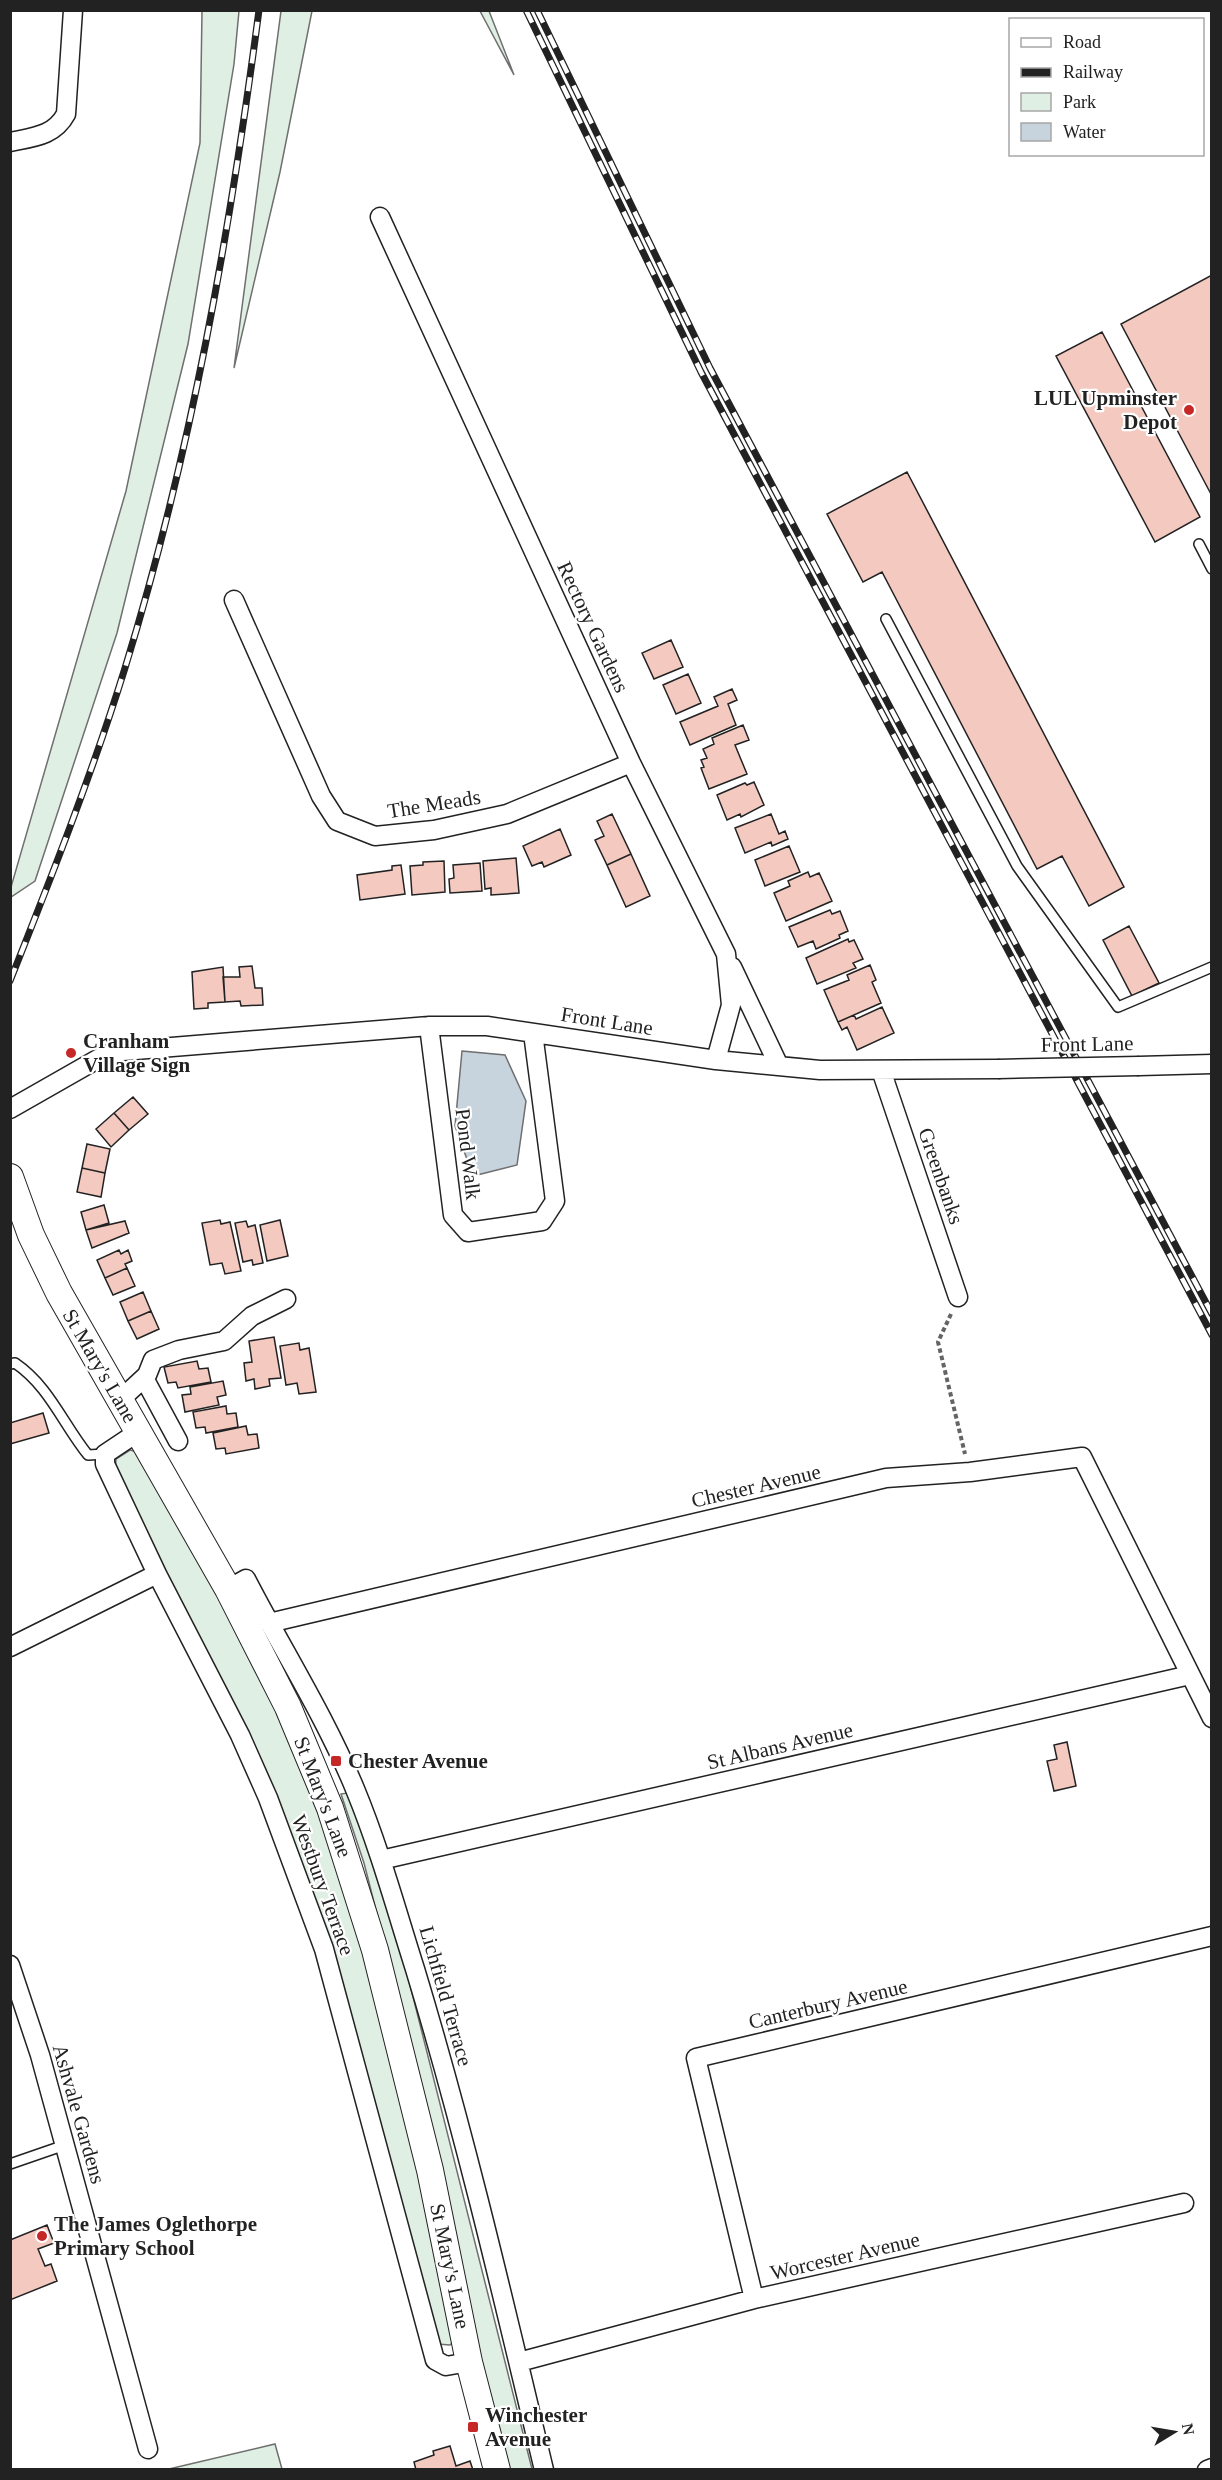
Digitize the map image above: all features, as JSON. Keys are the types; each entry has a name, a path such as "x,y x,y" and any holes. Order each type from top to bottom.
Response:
{"main road":[{"name":"St Mary's Lane","path":"10,1178 32,1235 59,1293 228,1589 288,1707 330,1808 363,1908 430,2170 469,2362 497,2469"}],"street":[{"path":"10,142 49,133 60,126 66,114 73,10"},
{"name":"Rectory Gardens","path":"380,216 631,763 726,954 731,1005 716,1060"},
{"name":"The Meads","path":"234,600 321,796 337,820 375,836 434,830 507,814 631,763"},
{"path":"726,954 780,1066"},
{"name":"Front Lane","path":"10,1109 103,1056 123,1051 429,1026 488,1026 716,1060 820,1070 1212,1064"},
{"name":"Pond Walk","path":"429,1026 453,1215 468,1232 542,1221 555,1201 532,1033"},
{"name":"Greenbanks","path":"881,1070 958,1297"},
{"path":"119,1401 144,1378 153,1360 179,1350 224,1341 252,1316 286,1299"},
{"path":"144,1378 178,1441"},
{"path":"105,1454 138,1432"},
{"name":"Westbury Terrace","path":"105,1454 108,1472 157,1574 236,1725 259,1777 324,1950 435,2360 446,2366 469,2362"},
{"name":"Chester Avenue","path":"268,1623 886,1478 970,1472 1082,1457 1190,1675"},
{"path":"10,1647 157,1574"},
{"name":"Lichfield Terrace","path":"228,1589 246,1579 332,1738 355,1789 381,1860 432,2024 477,2187 544,2469"},
{"path":"1190,1675 1212,1718"},
{"name":"St Albans Avenue","path":"381,1860 1190,1675"},
{"name":"Canterbury Avenue","path":"754,2299 696,2058 1212,1936"},
{"name":"Ashvale Gardens","path":"10,1965 40,2055 148,2449"},
{"name":"Worcester Avenue","path":"519,2362 754,2299 1184,2203"},
{"path":"1207,2469 1212,2468"}],"lane":[{"path":"1199,544 1212,569"},
{"path":"886,619 1017,866 1118,1007 1212,967"},
{"path":"10,1364 15,1364 27,1371 42,1386 88,1455 105,1454"},
{"path":"10,2164 65,2145"}],"path":[{"path":"958,1297 938,1342 970,1472"}],"green space":[{"path":"202,11 239,11 234,64 188,344 117,633 35,881 11,897 11,887 126,491 200,143"},
{"path":"281,11 312,11 280,172 234,368"},
{"path":"480,11 489,11 514,75"},
{"path":"130,1450 145,1454 268,1686 327,1827 369,1958 444,2280 455,2340 450,2345 437,2344 329,1943 115,1475 116,1459"},
{"path":"347,1793 361,1826 405,1965 532,2469 508,2469 479,2366 393,1976 364,1863 341,1794"},
{"path":"275,2444 282,2469 169,2469"}],"water":[{"path":"462,1051 505,1055 526,1101 517,1165 473,1176 455,1126"}],"building":[{"name":"LUL Upminster Depot","path":"1212,275 1212,496 1121,324"},
{"path":"1102,332 1200,517 1155,542 1056,356"},
{"path":"907,472 1124,887 1089,906 1062,856 1037,869 882,572 863,582 827,514"},
{"path":"671,640 683,667 654,679 642,653"},
{"path":"688,674 701,703 676,714 663,685"},
{"path":"732,689 737,700 728,704 736,725 690,745 680,722 718,706 714,697"},
{"path":"743,725 749,740 735,745 747,774 709,789 701,768 704,767 701,760 707,758 703,749 714,744 712,738"},
{"path":"754,782 764,805 741,817 740,814 727,820 717,795 745,783 747,785"},
{"path":"612,814 631,854 607,865 595,840 604,836 597,821"},
{"path":"771,814 779,834 785,831 788,839 772,846 771,842 745,853 735,828"},
{"path":"560,829 571,855 544,867 542,862 532,866 523,846"},
{"path":"789,846 800,872 765,886 755,860"},
{"path":"631,854 650,896 626,907 607,865"},
{"path":"516,858 519,893 491,895 491,888 485,889 483,861"},
{"path":"444,861 445,892 412,895 410,866 423,865 423,862"},
{"path":"480,863 482,891 450,893 449,879 454,878 453,865"},
{"path":"401,865 405,894 360,900 357,875 392,870 392,866"},
{"path":"808,872 810,877 819,873 832,901 786,921 774,893 790,886 788,881"},
{"path":"830,910 832,914 840,911 848,931 839,935 840,938 816,949 813,941 798,947 789,927"},
{"path":"1129,926 1159,983 1132,996 1103,940"},
{"path":"848,939 849,942 854,940 863,959 853,963 856,968 817,984 806,958"},
{"path":"870,965 876,980 872,982 881,1003 838,1022 824,990 849,980 847,975"},
{"path":"252,966 255,988 262,988 263,1005 241,1006 240,1001 225,1002 223,977 240,977 239,967"},
{"path":"223,967 225,1002 208,1003 208,1008 194,1009 192,972"},
{"path":"882,1007 894,1033 857,1050 847,1027 842,1030 838,1022 854,1015 856,1019"},
{"path":"133,1097 148,1114 129,1130 114,1113"},
{"path":"114,1113 129,1130 111,1147 96,1129"},
{"path":"87,1144 110,1149 105,1173 82,1168"},
{"path":"82,1168 105,1173 101,1197 77,1192"},
{"path":"104,1205 109,1223 86,1230 81,1212"},
{"path":"220,1220 221,1224 230,1222 241,1271 225,1274 222,1263 210,1265 202,1223"},
{"path":"280,1220 288,1256 267,1261 260,1225"},
{"path":"125,1221 129,1233 92,1248 86,1230"},
{"path":"246,1221 248,1227 255,1225 263,1263 253,1265 252,1260 243,1262 235,1223"},
{"path":"119,1250 121,1254 128,1250 132,1261 125,1264 127,1268 105,1278 97,1260"},
{"path":"127,1268 135,1286 113,1295 105,1278"},
{"path":"143,1292 151,1311 128,1321 120,1302"},
{"path":"151,1311 159,1329 137,1339 128,1321"},
{"path":"274,1337 281,1378 269,1379 270,1386 255,1389 254,1379 246,1381 244,1363 252,1362 249,1341"},
{"path":"299,1343 300,1350 309,1348 316,1392 299,1394 297,1383 286,1385 280,1346"},
{"path":"197,1361 199,1369 208,1368 211,1382 178,1388 176,1382 168,1383 164,1367"},
{"path":"223,1381 226,1395 217,1397 219,1405 185,1412 182,1395 191,1394 190,1387"},
{"path":"226,1406 227,1414 236,1413 238,1427 206,1433 205,1427 196,1428 193,1412"},
{"path":"43,1413 49,1433 10,1444 10,1423"},
{"path":"246,1426 248,1435 257,1434 259,1448 226,1454 225,1448 216,1449 213,1433"},
{"path":"1067,1742 1076,1786 1054,1791 1047,1761 1057,1759 1054,1745"},
{"path":"47,2225 54,2243 38,2249 45,2266 51,2264 57,2281 10,2300 10,2240"},
{"path":"450,2446 456,2466 470,2461 473,2470 416,2470 414,2462 434,2455 433,2451"}],"railway":[{"path":"10,981 99,747 149,587 170,506 206,342 221,259 259,10"},
{"path":"526,10 701,372 1212,1335"},
{"path":"537,10 710,368 1212,1314"}],"place":[{"name":"LUL Upminster Depot","path":"1189,410"},
{"name":"Cranham Village Sign","path":"71,1053"},
{"name":"Chester Avenue","path":"336,1761"},
{"name":"The James Oglethorpe Primary School","path":"42,2236"},
{"name":"Winchester Avenue","path":"473,2427"}]}
